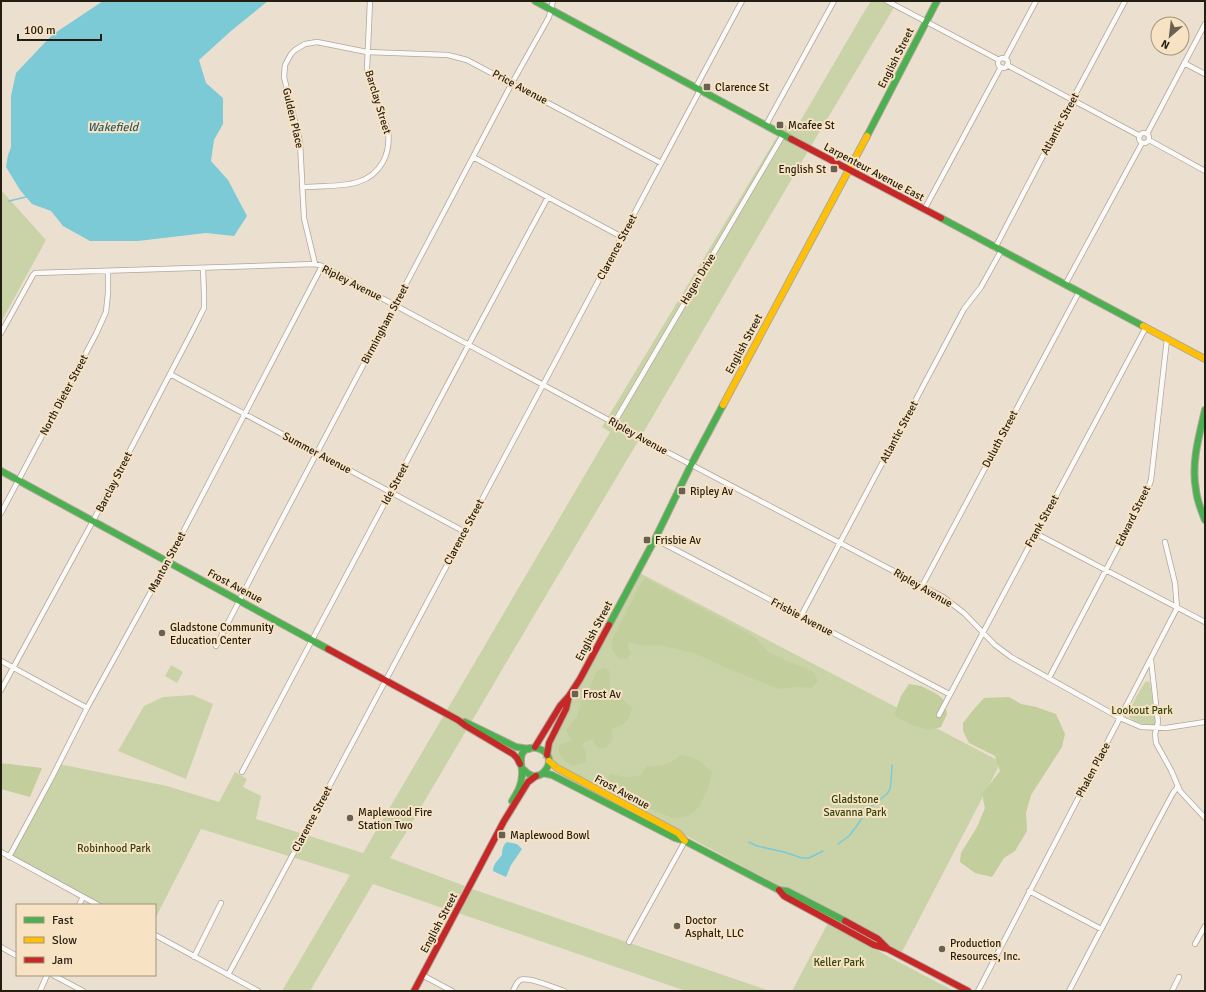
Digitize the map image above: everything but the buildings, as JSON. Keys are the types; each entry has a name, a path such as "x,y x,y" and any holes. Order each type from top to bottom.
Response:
{"street":[{"name":"Barclay Street","path":"303,186 347,184 357,182 376,172 384,160 389,145 388,131 367,69 370,1"},
{"name":"Larpenteur Avenue East","path":"535,1 783,135 1205,359"},
{"name":"Birmingham Street","path":"216,646 512,83 549,17 554,1"},
{"name":"Clarence Street","path":"228,975 622,237 661,163 742,1"},
{"path":"766,125 834,1"},
{"path":"887,1 999,60 1001,58 1005,58 1036,1"},
{"name":"English Street","path":"532,748 580,679 654,539 691,464 849,170 937,1"},
{"name":"Atlantic Street","path":"995,248 1125,1"},
{"path":"1205,24 1147,134 1149,140 1205,171"},
{"name":"Gulden Place","path":"315,264 304,218 300,142 284,77 284,71 287,60 295,50 311,42 367,52"},
{"name":"Price Avenue","path":"367,52 448,55 458,57 478,65 661,163"},
{"path":"1005,58 1008,62 1007,65"},
{"path":"999,60 998,65 1001,67"},
{"path":"1184,63 1205,74"},
{"path":"1007,65 1140,136 1142,134 1147,134"},
{"path":"1001,67 1004,68 1007,65"},
{"path":"924,210 1001,67"},
{"name":"Hagen Drive","path":"614,423 783,135"},
{"path":"1066,285 1142,143 1140,136"},
{"path":"1142,143 1147,143 1149,140"},
{"path":"473,157 622,237"},
{"name":"Ide Street","path":"242,772 548,197"},
{"name":"Atlantic Street","path":"801,616 964,309 981,287 1001,251"},
{"name":"Ripley Avenue","path":"1,333 35,273 315,264 322,266 469,344 629,432 943,597 964,613 995,645 1010,657 1120,718 1141,727 1157,728 1205,722"},
{"name":"Manton Street","path":"9,857 87,708 168,561 322,266"},
{"name":"Barclay Street","path":"1,690 94,521 204,308 202,268"},
{"name":"North Dieter Street","path":"1,513 96,334 106,312 108,271"},
{"name":"Duluth Street","path":"922,586 1079,292"},
{"name":"Frank Street","path":"938,715 1146,327"},
{"name":"Edward Street","path":"1049,678 1147,492 1151,480 1168,339"},
{"name":"Summer Avenue","path":"170,374 464,532"},
{"path":"1205,410 1196,450 1194,472 1197,499 1205,520"},
{"name":"Frost Avenue","path":"1,471 458,720 513,754 521,766"},
{"path":"1035,533 1205,622"},
{"name":"Frisbie Avenue","path":"654,539 949,694"},
{"path":"1164,542 1175,583 1177,608"},
{"name":"Phalen Place","path":"978,991 1177,608"},
{"path":"1151,660 1158,722 1155,734 1156,743 1180,791 1205,818"},
{"path":"1,661 87,708"},
{"name":"English Street","path":"548,758 549,743 566,709 569,696"},
{"name":"Frost Avenue","path":"458,720 468,723 516,747 532,748"},
{"path":"532,748 544,751 548,758 547,770 536,776 528,774 521,766 522,755 532,748"},
{"name":"Frost Avenue","path":"548,758 557,768 678,833 685,841"},
{"name":"English Street","path":"504,821 522,780 523,776 521,766"},
{"name":"Frost Avenue","path":"544,773 552,775 675,838 685,841 779,890 784,896 874,945 888,949 968,991"},
{"name":"English Street","path":"414,991 504,821 528,782 536,776"},
{"path":"1069,991 1169,800 1178,786"},
{"path":"629,942 685,841"},
{"path":"1,852 96,904"},
{"path":"1029,891 1101,929"},
{"path":"80,904 83,897"},
{"path":"194,956 222,903"},
{"path":"1195,944 1205,926"},
{"path":"156,936 258,991"},
{"path":"1,947 16,955"},
{"path":"40,991 47,976"},
{"path":"55,976 83,991"},
{"path":"422,976 452,991"},
{"path":"1172,991 1179,977"},
{"path":"513,991 517,983 522,979 529,979 564,991"}],"green space":[{"name":"Robinhood Park","path":"871,1 898,1 390,858 465,886 451,911 373,884 310,991 282,991 350,875 201,829 156,917 156,904 97,904 9,857 59,764 167,786 219,802 235,772 247,779 243,787 261,796 256,819 363,853 610,432 602,427 784,125 795,130"},
{"path":"1,190 46,240 1,322"},
{"name":"Gladstone Savanna Park","path":"638,572 1001,762 902,952 542,758"},
{"path":"645,578 755,637 767,651 786,661 813,672 818,681 812,688 797,687 779,689 694,653 659,645 645,646 629,642 627,646 631,653 628,659 620,659 612,650 612,640 638,588"},
{"path":"171,665 183,672 177,683 165,676"},
{"path":"604,668 609,670 609,695 623,699 632,708 631,713 626,722 611,729 613,739 606,747 599,748 593,738 582,744 586,755 585,762 573,766 567,763 559,753 559,745 572,741 566,730 577,717 581,701 597,671"},
{"name":"Lookout Park","path":"1148,681 1150,683 1155,718 1155,723 1153,725 1140,723 1129,717 1129,713 1135,699 1145,682"},
{"path":"909,684 921,686 937,694 944,700 947,714 941,727 930,730 911,725 894,715 901,696"},
{"path":"193,695 213,704 186,779 118,751 144,706 163,697"},
{"path":"1009,697 1021,704 1036,707 1056,714 1065,734 1062,747 1031,795 1026,813 1027,831 1015,851 1004,858 992,877 975,873 960,862 961,853 977,827 985,808 982,794 1000,771 995,756 969,743 963,731 963,723 984,698"},
{"path":"680,755 689,756 698,760 712,773 708,789 699,807 689,816 672,818 649,808 628,795 613,791 605,782 610,774 628,777 640,776 647,766 665,765"},
{"path":"1,763 42,768 30,797 1,789"},
{"path":"472,889 770,991 686,991 458,913"},
{"name":"Keller Park","path":"828,923 893,959 954,991 792,991"}],"water":[{"name":"Wakefield","path":"103,1 268,1 231,31 199,60 206,83 223,98 223,124 214,140 211,161 228,180 247,216 234,236 206,233 138,241 90,241 63,226 51,211 32,204 20,190 6,167 11,147 11,96 16,73 52,35"},
{"path":"507,842 517,844 522,849 511,865 506,877 493,871 493,869 502,855 503,848"}],"waterway":[{"path":"9,201 26,197"},
{"path":"838,844 849,836 868,809 887,794 890,789 892,765"},
{"path":"749,842 757,846 802,858 809,858 823,851"}],"traffic: fast":[{"path":"535,1 791,139"},
{"path":"867,136 937,1"},
{"path":"941,218 1143,326"},
{"path":"609,625 655,539 691,465 723,405"},
{"path":"1205,410 1196,450 1194,470 1197,498 1205,520"},
{"path":"1,471 328,649"},
{"path":"465,722 516,747 529,749"},
{"path":"512,801 521,782 521,759 524,751 535,748 543,750 548,756 548,766 541,774 535,776 531,775 522,768"},
{"path":"543,773 552,775 675,838 685,841 779,890 787,891 845,921"}],"traffic: slow":[{"path":"723,405 867,136"},
{"path":"1143,326 1205,359"},
{"path":"549,761 557,768 678,833 685,841"}],"traffic: jam":[{"path":"791,139 941,218"},
{"path":"535,747 560,706 569,696 580,679 609,625"},
{"path":"328,649 458,720 513,754 520,764"},
{"path":"547,755 549,743 566,709 569,696"},
{"path":"414,991 504,821 528,782 536,776"},
{"path":"779,890 784,896 874,945 888,949 968,991"},
{"path":"845,921 878,939 888,949"}],"place":[{"name":"Clarence St","path":"707,87"},
{"name":"Mcafee St","path":"780,125"},
{"name":"English St","path":"834,169"},
{"name":"Ripley Av","path":"682,491"},
{"name":"Frisbie Av","path":"647,540"},
{"name":"Gladstone Community Education Center","path":"162,633"},
{"name":"Frost Av","path":"575,694"},
{"name":"Maplewood Fire Station Two","path":"350,818"},
{"name":"Maplewood Bowl","path":"502,835"},
{"name":"Doctor Asphalt, LLC","path":"677,926"},
{"name":"Production Resources, Inc.","path":"942,949"}]}
